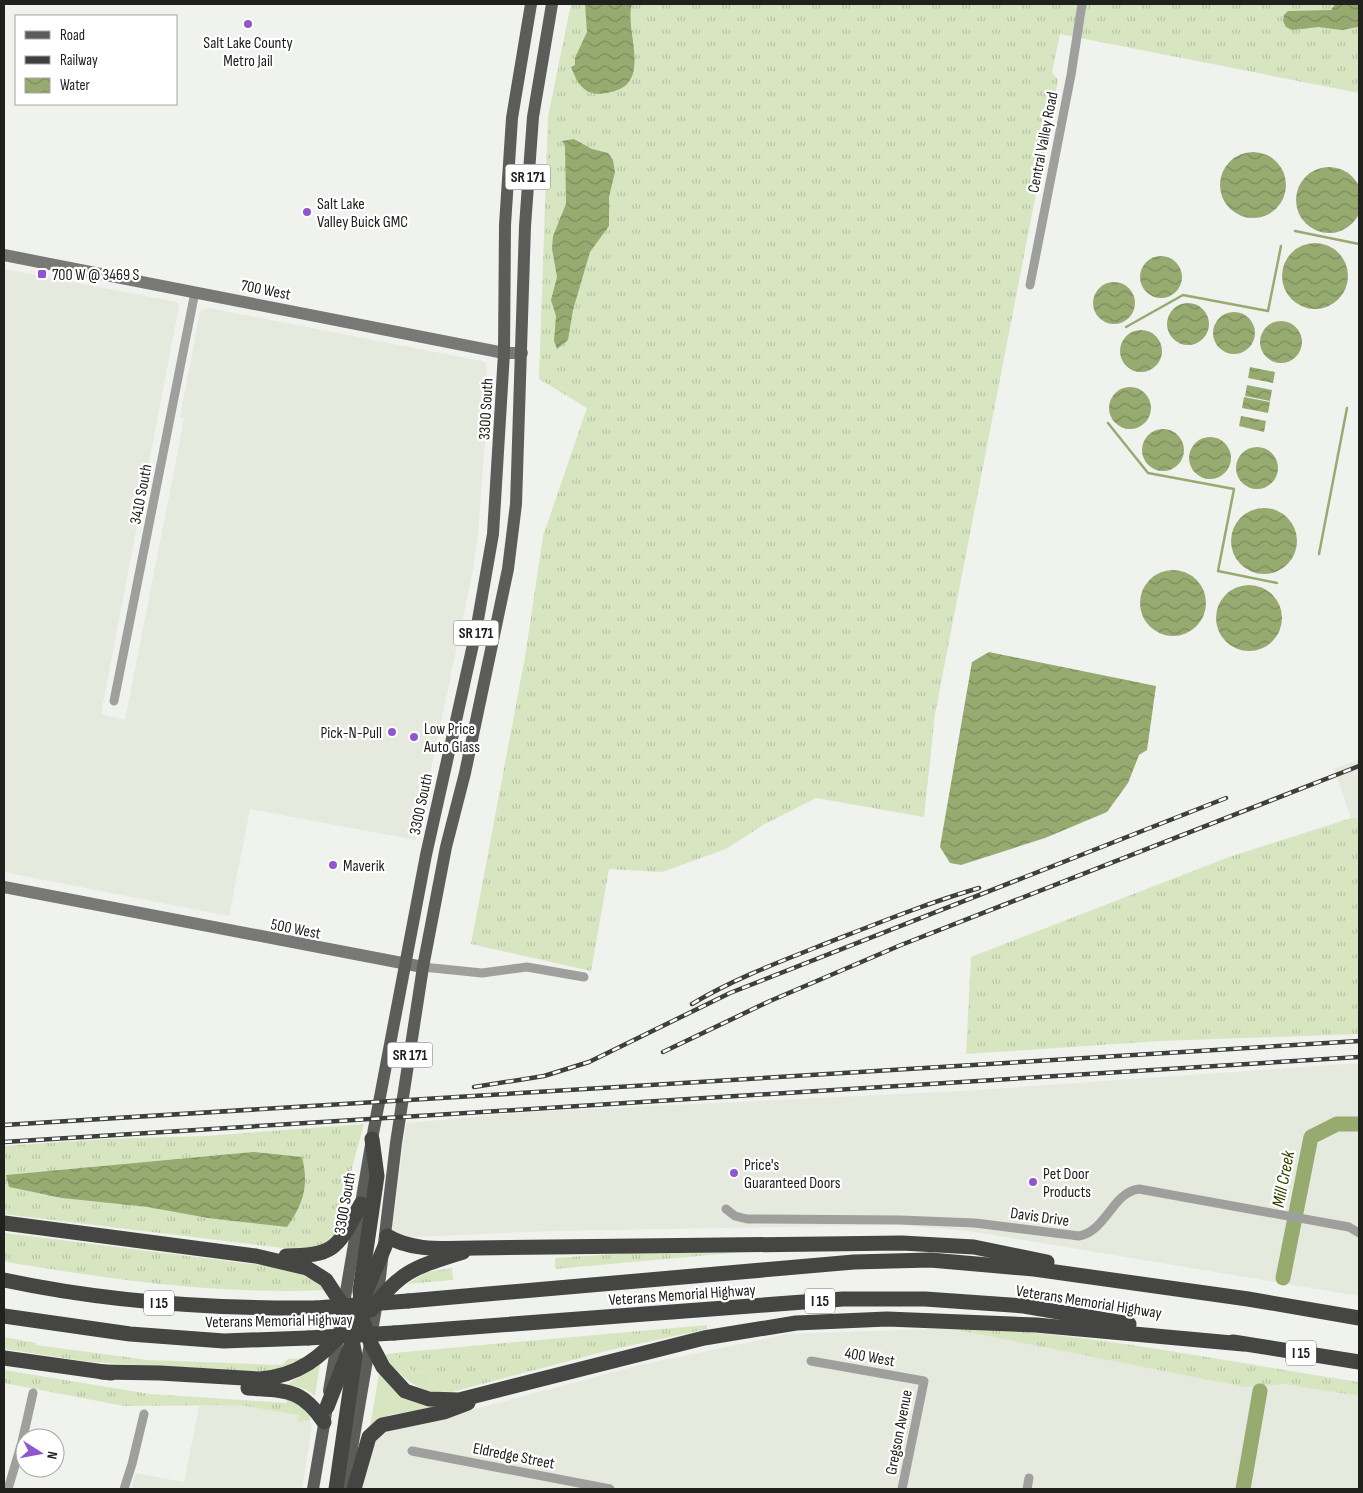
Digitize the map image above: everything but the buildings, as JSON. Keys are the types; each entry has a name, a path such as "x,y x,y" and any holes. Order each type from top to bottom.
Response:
{"highway":[{"path":"360,1304 361,1275 378,1176 372,1139"},
{"path":"256,1256 315,1256 330,1250 342,1240 360,1204"},
{"path":"4,1223 256,1256 297,1264 317,1273 332,1287 371,1344 383,1367 405,1391 429,1399 460,1400 704,1338 796,1324 887,1319 1036,1325 1243,1344"},
{"path":"327,1406 353,1342 360,1304 386,1241 419,1247 476,1248 902,1243 965,1247 1248,1299"},
{"path":"102,1372 160,1373 260,1379 276,1378 305,1366 320,1356 377,1302 393,1284 413,1269 476,1248"},
{"name":"Veterans Memorial Highway","path":"4,1280 67,1292 153,1303 254,1308 316,1308 854,1262 930,1260 1034,1269 1248,1299 1359,1318"},
{"name":"Veterans Memorial Highway","path":"4,1316 130,1334 224,1341 394,1333 843,1299 925,1299 1024,1306 1359,1362"},
{"path":"336,1489 353,1379 355,1356 353,1342"},
{"path":"4,1358 176,1383 294,1393 313,1405 324,1422"},
{"path":"354,1489 369,1437 382,1425 444,1412 522,1385"}],"main road":[{"name":"3300 South","path":"313,1489 372,1139 426,855 476,631 488,566 497,503 504,353 505,225 512,118 532,4"},
{"name":"SR 171","path":"345,1489 371,1344 386,1241 396,1143 423,967 446,847 465,773 508,569 516,504 522,353 524,226 533,117 552,4"}],"street":[{"name":"Central Valley Road","path":"1030,286 1071,75 1082,4"},
{"name":"700 West","path":"4,256 504,353 522,353"},
{"name":"3410 South","path":"114,701 194,292"},
{"name":"500 West","path":"4,887 405,965 482,973 527,967 584,977"},
{"name":"Davis Drive","path":"726,1209 735,1216 747,1219 900,1220 975,1223 1079,1236 1088,1234 1127,1193 1140,1189 1349,1227 1359,1233"},
{"name":"400 West","path":"811,1361 924,1380"},
{"name":"Gregson Avenue","path":"902,1489 924,1380"},
{"path":"8,1489 22,1442 33,1393"},
{"path":"124,1489 144,1414"},
{"name":"Eldredge Street","path":"412,1451 610,1489"},
{"path":"1027,1489 1029,1478"},
{"path":"558,1489 560,1480"}],"shaded area":[{"path":"4,269 177,302 179,305 101,714 125,720 178,451 184,418 180,417 200,311 209,308 486,362 488,399 478,534 472,575 416,840 250,809 229,916 4,872"},
{"path":"1359,759 1359,818 1351,818 1334,769"},
{"path":"1359,1063 1359,1296 969,1231 899,1225 550,1231 391,1238 406,1123 531,1112 964,1091"},
{"path":"963,1328 1359,1391 1359,1489 359,1489 368,1449 385,1433 640,1365 789,1334"},
{"path":"201,1397 304,1408 312,1426 302,1489 132,1489 135,1473 184,1482"}],"green space":[{"path":"571,4 1359,4 1359,93 1060,34 1052,72 1058,80 935,714 924,817 816,798 763,825 726,849 662,872 609,869 591,971 471,944 525,657 543,536 587,408 539,379 548,117"},
{"path":"1351,818 1359,818 1359,1034 1160,1041 966,1054 971,957 1229,857"},
{"path":"364,1124 334,1234 336,1235 322,1247 292,1249 4,1214 4,1146 104,1139 206,1136"},
{"path":"4,1233 283,1268 309,1276 326,1290 247,1290 169,1285 12,1263 4,1261"},
{"path":"641,1252 743,1252 555,1269 555,1258"},
{"path":"452,1268 453,1280 407,1284 427,1272"},
{"path":"707,1325 707,1329 610,1350 452,1392 428,1391 432,1377 417,1371 414,1373 394,1353"},
{"path":"943,1327 1048,1334 1152,1348 1359,1382 1359,1396 1285,1384 1245,1387"},
{"path":"4,1337 36,1343 36,1345 148,1360 282,1365 288,1359 305,1358 267,1373 91,1362 4,1349"},
{"path":"394,1353 414,1373 416,1371 432,1377 428,1391 403,1377 384,1355"},
{"path":"320,1364 315,1396 307,1390 288,1384"},
{"path":"4,1370 150,1394 287,1403 286,1398 304,1407 311,1420 298,1422 299,1415 240,1405 124,1406 4,1383"},
{"path":"379,1374 397,1393 429,1406 429,1408 389,1415 370,1427"}],"water":[{"path":"585,4 632,4 630,14 635,65 632,76 626,85 615,91 595,94 584,89 578,83 571,67 575,65 575,58 587,32"},
{"path":"1335,4 1358,4 1358,27 1342,30 1318,27 1292,30 1286,27 1283,21 1284,15 1288,11 1331,10"},
{"path":"574,139 592,149 608,153 613,160 615,172 609,197 609,226 590,252 573,310 568,340 557,349 554,341 556,316 551,300 557,277 552,249 553,236 566,204 565,145 562,141"},
{"path":"1253,152 1266,155 1276,162 1283,172 1286,185 1283,198 1276,208 1266,215 1253,218 1240,215 1230,208 1223,198 1220,185 1223,172 1230,162 1240,155"},
{"path":"1329,167 1341,170 1352,177 1359,188 1362,200 1359,212 1352,223 1341,230 1329,233 1317,230 1306,223 1299,212 1296,200 1299,188 1306,177 1317,170"},
{"path":"1315,243 1328,246 1338,253 1345,263 1348,276 1345,289 1338,299 1328,306 1315,309 1302,306 1292,299 1285,289 1282,276 1285,263 1292,253 1302,246"},
{"path":"1165,256 1173,259 1179,265 1182,277 1179,289 1173,295 1157,298 1149,295 1143,289 1140,273 1143,265 1149,259"},
{"path":"1118,282 1126,285 1132,291 1135,303 1132,315 1126,321 1110,324 1102,321 1096,315 1093,299 1096,291 1102,285"},
{"path":"1192,303 1200,306 1206,312 1209,324 1206,336 1200,342 1184,345 1176,342 1170,336 1167,320 1170,312 1176,306"},
{"path":"1238,312 1246,315 1252,321 1255,333 1252,345 1246,351 1230,354 1222,351 1216,345 1213,329 1216,321 1222,315"},
{"path":"1285,321 1293,324 1299,330 1302,342 1299,354 1293,360 1277,363 1269,360 1263,354 1260,338 1263,330 1269,324"},
{"path":"1145,330 1153,333 1159,339 1162,351 1159,363 1153,369 1137,372 1129,369 1123,363 1120,347 1123,339 1129,333"},
{"path":"1250,367 1275,372 1273,383 1248,378"},
{"path":"1247,385 1272,390 1270,401 1245,396"},
{"path":"1134,387 1142,390 1148,396 1151,408 1148,420 1142,426 1126,429 1118,426 1112,420 1109,404 1112,396 1118,390"},
{"path":"1244,397 1270,402 1268,413 1242,408"},
{"path":"1241,416 1266,421 1264,432 1239,426"},
{"path":"1167,429 1175,432 1181,438 1184,450 1181,462 1175,468 1159,471 1151,468 1145,462 1142,446 1145,438 1151,432"},
{"path":"1214,437 1222,440 1228,446 1231,458 1228,470 1222,476 1206,479 1198,476 1192,470 1189,454 1192,446 1198,440"},
{"path":"1261,447 1269,450 1275,456 1278,468 1275,480 1269,486 1253,489 1245,486 1239,480 1236,464 1239,456 1245,450"},
{"path":"1264,508 1277,511 1287,518 1294,528 1297,541 1294,554 1287,564 1277,571 1264,574 1251,571 1241,564 1234,554 1231,541 1234,528 1241,518 1251,511"},
{"path":"1173,570 1186,573 1196,580 1203,590 1206,603 1203,616 1196,626 1186,633 1173,636 1160,633 1150,626 1143,616 1140,603 1143,590 1150,580 1160,573"},
{"path":"1249,585 1262,588 1272,595 1279,605 1282,618 1279,631 1272,641 1262,648 1249,651 1236,648 1226,641 1219,631 1216,618 1219,605 1226,595 1236,588"},
{"path":"989,652 1156,686 1147,750 1139,755 1128,783 1107,812 1045,838 961,865 950,863 940,847 972,662"},
{"path":"253,1152 302,1157 305,1185 298,1210 287,1227 208,1218 148,1207 62,1198 9,1187 6,1175"}],"waterway":[{"path":"1295,231 1359,244"},
{"path":"1126,327 1183,295 1268,311 1281,246"},
{"path":"1319,554 1347,408"},
{"path":"1108,423 1148,473 1234,489 1218,571 1277,583"},
{"name":"Mill Creek","path":"1283,1278 1311,1137 1337,1124 1359,1124"},
{"name":"Mill Creek","path":"1243,1489 1260,1391"}],"railway":[{"path":"663,1052 770,1001 901,945 1359,766"},
{"path":"474,1087 544,1076 589,1062 730,993 1226,798"},
{"path":"692,1004 738,980 785,960 877,923 979,888"},
{"path":"4,1125 1359,1041"},
{"path":"4,1142 1359,1057"}],"place":[{"name":"Salt Lake County Metro Jail","path":"248,24"},
{"name":"Salt Lake Valley Buick GMC","path":"307,212"},
{"name":"700 W @ 3469 S","path":"42,274"},
{"name":"Pick-N-Pull","path":"392,732"},
{"name":"Low Price Auto Glass","path":"414,737"},
{"name":"Maverik","path":"333,865"},
{"name":"Price's Guaranteed Doors","path":"734,1173"},
{"name":"Pet Door Products","path":"1033,1182"}]}
